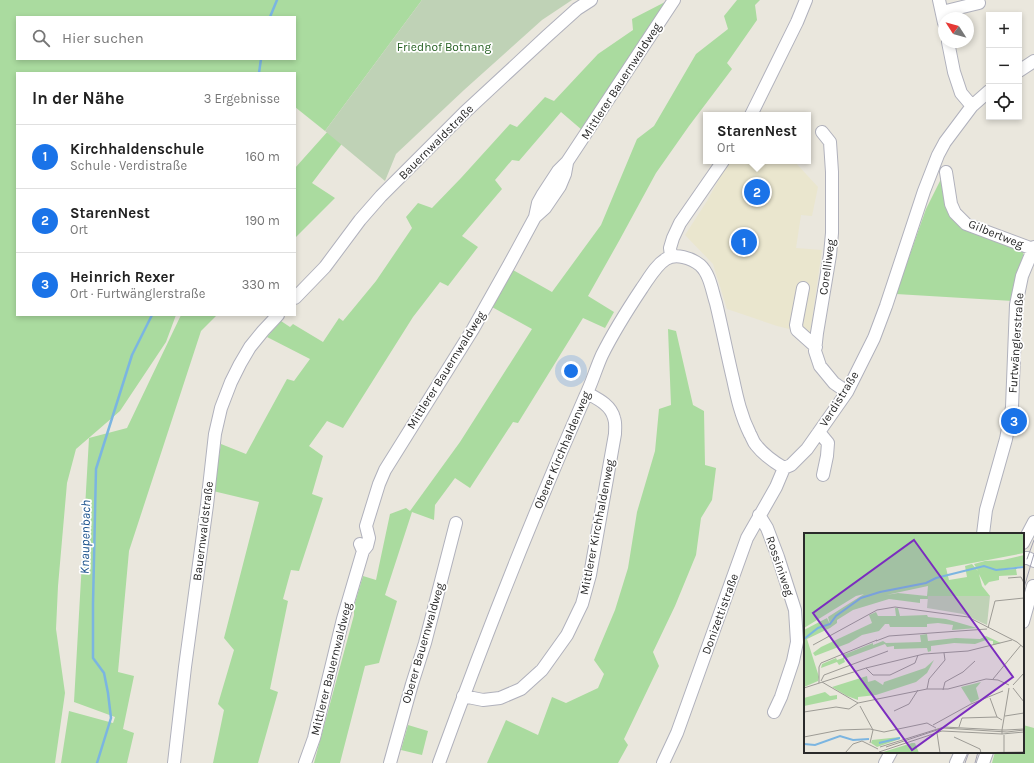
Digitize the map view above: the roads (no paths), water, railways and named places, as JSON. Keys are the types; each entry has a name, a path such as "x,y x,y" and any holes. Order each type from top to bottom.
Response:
{"street":[{"name":"Bauernwaldstraße","path":"296,297 325,267 360,220 381,196 464,113 546,36 577,9 591,0"},
{"name":"Mittlerer Bauernwaldweg","path":"305,763 314,738 343,619 363,551 367,546 369,538 366,526 385,470 473,329 535,217 545,208 547,196 556,183 565,174 567,162 674,0"},
{"path":"752,112 797,22 806,0"},
{"path":"941,12 979,3"},
{"path":"949,48 954,72 961,93 972,106"},
{"path":"1022,69 1034,61"},
{"name":"Verdistraße","path":"784,468 791,464 807,449 847,392 874,338 924,191 938,155 972,106 986,94"},
{"name":"Corelliweg","path":"822,132 830,142 832,172 832,233 815,351 820,366 834,383 847,392"},
{"path":"720,164 680,223 672,238 670,248 671,256 688,258 700,265 706,274 718,312 744,422 755,444 770,459 784,468"},
{"name":"Gilbertweg","path":"946,172 951,204 955,213 966,224 1034,248"},
{"name":"Furtwänglerstraße","path":"982,533 986,510 1006,439 1012,407 1016,305 1022,276 1034,248"},
{"name":"Oberer Kirchhaldenweg","path":"439,763 463,696 525,537 602,356 622,318 652,274 660,263 671,256"},
{"path":"803,288 796,325 797,330 816,347"},
{"name":"Bauernwaldstraße","path":"174,763 215,434 221,408 240,364 262,331 277,316"},
{"name":"Mittlerer Kirchhaldenweg","path":"463,696 482,700 500,698 521,689 542,670 554,654 567,635 582,604 590,575 615,434 615,419 610,408 601,400 587,393"},
{"path":"819,432 828,443 823,475"},
{"name":"Donizettistraße","path":"663,763 677,733 747,538 776,487 784,468"},
{"name":"Rossiniweg","path":"759,515 767,528 778,557 795,610 796,648 781,697 774,712"},
{"path":"1024,542 1034,522"},
{"name":"Oberer Bauernwaldweg","path":"390,763 456,523"},
{"path":"1024,558 1034,561"},
{"path":"1024,617 1030,587"},
{"path":"885,763 890,753"},
{"path":"956,763 960,753"},
{"path":"983,763 986,753"}],"waterway":[{"name":"Knaupenbach","path":"270,16 277,0"},
{"name":"Knaupenbach","path":"259,72 261,60"},
{"name":"Knaupenbach","path":"97,763 111,718 104,673 93,658 96,469 132,355 152,316"}],"tram line":[{"path":"1027,559 1034,540"},
{"path":"1024,588 1034,554"},
{"path":"965,763 969,753"},
{"path":"975,763 978,753"}],"place":[{"name":"StarenNest","path":"757,192"},
{"name":"Kirchhaldenschule","path":"744,242"},
{"name":"Heinrich Rexer","path":"1014,421"}],"park label":[{"name":"Friedhof Botnang","path":"444,47"}]}
